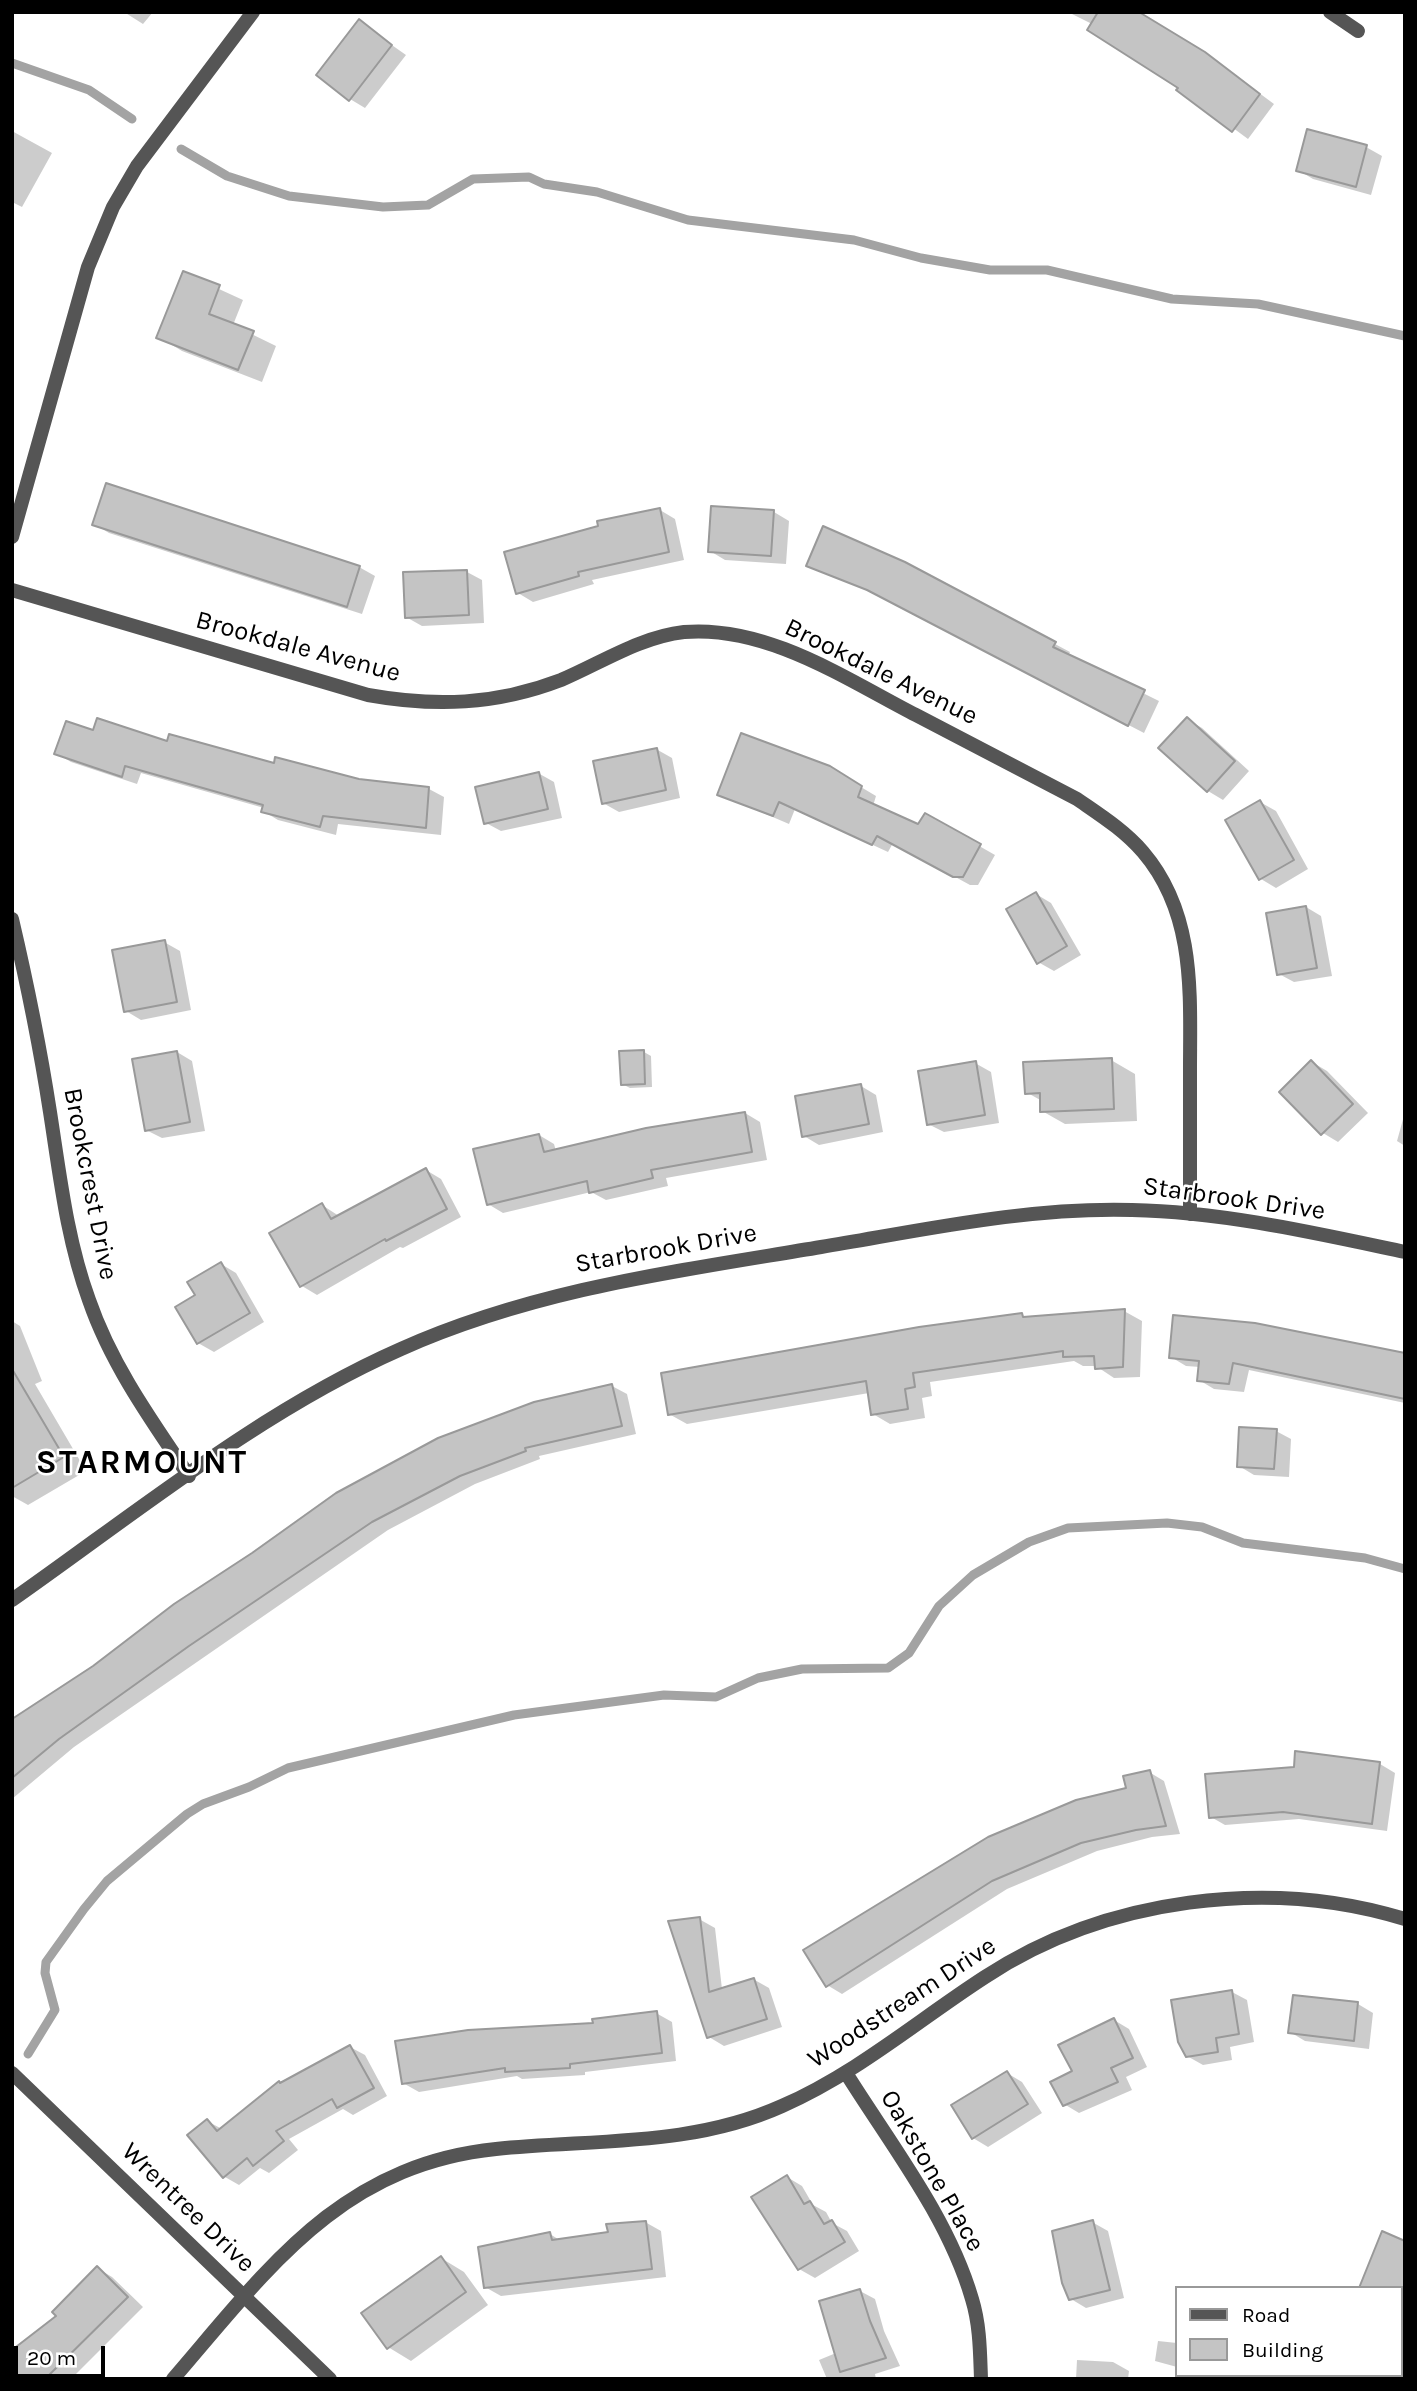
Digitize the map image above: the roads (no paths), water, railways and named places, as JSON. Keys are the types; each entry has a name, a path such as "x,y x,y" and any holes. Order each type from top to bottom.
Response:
{"street":[{"path":"12,537 88,267 113,207 137,166 253,12"},
{"path":"1329,12 1358,31"},
{"name":"Brookdale Avenue","path":"12,590 368,695 413,703 462,704 515,696 561,679 644,641 684,632 725,634 764,643 814,662 1077,799 1117,826 1143,852 1168,889 1184,931 1190,974 1190,1214"},
{"name":"Brookcrest Drive","path":"12,919 35,1015 70,1235 89,1300 107,1344 141,1406 188,1476"},
{"name":"Starbrook Drive","path":"12,1600 274,1418 390,1353 485,1315 573,1290 992,1218 1085,1210 1190,1214 1282,1226 1405,1252"},
{"name":"Woodstream Drive","path":"173,2379 275,2260 306,2232 344,2204 413,2169 494,2149 667,2138 725,2127 780,2107 846,2074 986,1976 1017,1958 1080,1930 1126,1915 1192,1902 1248,1899 1321,1902 1378,1911 1405,1919"},
{"name":"Wrentree Drive","path":"12,2073 330,2379"},
{"name":"Oakstone Place","path":"846,2074 954,2249 972,2299 979,2329 981,2379"}],"waterway":[{"path":"12,63 89,90 132,119"},
{"path":"181,149 227,176 289,196 383,207 428,205 473,179 529,177 544,184 597,192 688,220 854,240 921,258 990,270 1047,270 1172,299 1258,304 1405,336"},
{"path":"28,2054 55,2010 45,1973 46,1962 107,1881 187,1814 203,1804 249,1787 288,1768 514,1715 664,1695 716,1697 758,1678 802,1669 888,1668 909,1653 939,1606 973,1575 1029,1542 1068,1528 1167,1523 1202,1527 1243,1543 1365,1558 1405,1569"}],"district":[{"name":"STARMOUNT","path":"142,1464"}]}
